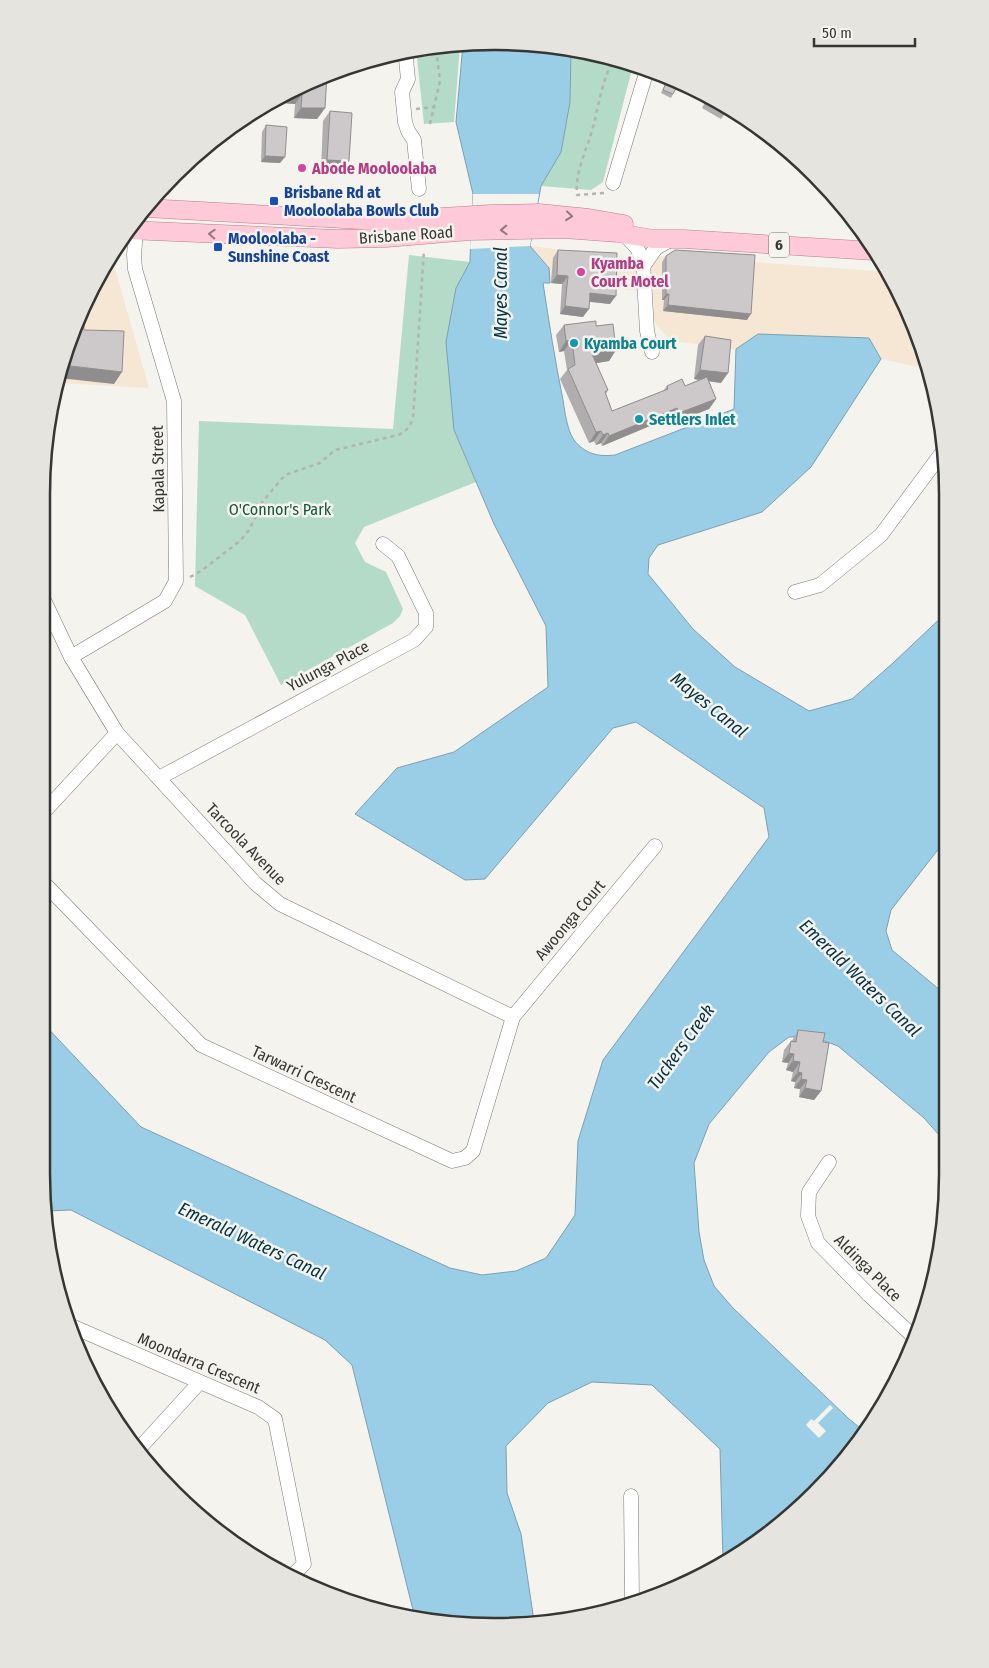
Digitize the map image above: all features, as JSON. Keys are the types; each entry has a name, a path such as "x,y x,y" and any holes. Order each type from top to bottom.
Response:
{"main road":[{"name":"Brisbane Road","path":"154,208 379,221 471,223 539,221 616,222 678,239"},
{"name":"Brisbane Road","path":"539,221 564,229 624,234 654,239 866,250"},
{"name":"Brisbane Road","path":"137,231 338,239 386,238 471,223"}],"street":[{"path":"406,59 408,79 402,96 405,125 414,140 419,189"},
{"path":"612,188 645,77"},
{"path":"624,234 637,248 644,265 647,331 652,352"},
{"name":"Kapala Street","path":"133,237 135,269 174,401 176,581"},
{"path":"644,265 656,248 678,239"},
{"path":"795,592 820,586 880,535 937,459"},
{"name":"Yulunga Place","path":"159,778 414,640 426,628 426,613 398,556 383,544"},
{"path":"71,656 165,601 176,581"},
{"name":"Tarcoola Avenue","path":"50,613 71,656 117,733 255,883 280,904 513,1017"},
{"path":"50,805 117,733"},
{"name":"Awoonga Court","path":"513,1017 655,846"},
{"name":"Tarwarri Crescent","path":"50,889 200,1045 452,1161 465,1158 473,1151 513,1017"},
{"name":"Aldinga Place","path":"829,1162 809,1192 808,1216 818,1243 909,1332"},
{"name":"Moondarra Crescent","path":"79,1329 258,1407 275,1420 304,1564 297,1571"},
{"path":"143,1445 199,1382"},
{"path":"631,1496 632,1596"}],"path":[{"path":"430,124 440,80 437,54"},
{"path":"611,65 606,76 591,134 578,169 576,189 577,195 612,188"},
{"path":"412,109 434,107"},
{"path":"176,581 186,579 201,571 240,541 249,530 264,501 285,475 320,463 335,450 398,436 406,430 412,419 424,250"}],"shaded area":[{"path":"530,246 622,257 672,256 879,271 905,324 920,367 881,359 869,338 758,334 736,349 671,341 654,322 653,292 550,283 549,268"},
{"path":"114,266 149,388 64,383 84,324"}],"green space":[{"path":"459,52 454,122 424,124 417,57"},
{"path":"571,57 610,65 631,72 603,182 591,190 541,186 561,152 570,102"},
{"name":"O'Connor's Park","path":"409,255 470,262 456,288 454,430 476,482 364,527 355,543 365,562 386,572 403,609 400,616 393,623 281,685 245,615 195,586 199,421 393,429"}],"water":[{"path":"462,51 524,51 571,57 570,102 561,152 541,186 530,246 549,268 550,283 543,283 568,426 574,440 583,449 597,455 615,455 734,409 736,349 758,334 869,338 881,359 811,467 762,512 658,545 649,558 648,574 693,629 735,667 809,711 852,699 939,620 939,848 891,910 886,931 892,950 939,989 939,1135 924,1118 838,1046 814,1037 789,1037 769,1052 709,1124 694,1163 699,1232 704,1260 714,1286 733,1308 859,1427 829,1467 788,1508 723,1554 720,1449 652,1385 592,1382 548,1403 506,1446 507,1493 521,1534 533,1616 524,1617 465,1617 413,1610 352,1365 325,1340 71,1210 52,1211 51,1203 50,1031 141,1127 450,1268 482,1275 516,1271 546,1258 575,1215 578,1141 603,1060 769,837 764,808 636,722 613,728 485,879 465,880 355,814 397,768 454,752 548,687 546,626 494,524 454,430 446,342 456,288 470,262 473,194 456,122"}],"pier":[{"path":"473,194 539,194 530,246 470,249"},
{"path":"830,1405 833,1408 818,1423 826,1431 819,1438 806,1425 811,1419 814,1421"}],"building":[{"path":"326,83 325,108 301,108 302,94"},
{"path":"665,84 676,89 673,94 663,90"},
{"path":"330,111 352,113 349,161 327,160"},
{"path":"266,125 287,127 285,157 265,156"},
{"path":"558,250 617,253 616,296 590,293 589,309 565,306 568,276 557,275"},
{"path":"675,250 755,255 751,314 668,305 669,294 666,294 666,256"},
{"path":"596,321 596,326 613,324 616,350 592,354 608,390 605,392 612,411 668,389 667,386 682,379 685,386 707,377 716,399 679,413 677,408 609,436 608,433 603,435 601,431 596,432 568,369 575,365 572,340 566,341 564,325"},
{"path":"84,324 84,330 124,331 122,372 69,366"},
{"path":"705,336 731,340 728,373 700,370"},
{"path":"798,1030 825,1033 823,1042 829,1043 821,1091 805,1088 807,1080 801,1079 802,1073 798,1072 800,1062 793,1061 794,1054 789,1053 791,1041 796,1042"}],"place":[{"name":"Abode Mooloolaba","path":"302,168"},
{"name":"Brisbane Rd at Mooloolaba Bowls Club","path":"274,201"},
{"name":"Mooloolaba - Sunshine Coast","path":"218,247"},
{"name":"Kyamba Court Motel","path":"581,272"},
{"name":"Kyamba Court","path":"574,343"},
{"name":"Settlers Inlet","path":"639,419"}],"water label":[{"name":"Mayes Canal","path":"501,293"},
{"name":"Mayes Canal","path":"709,705"},
{"name":"Emerald Waters Canal","path":"860,978"},
{"name":"Tuckers Creek","path":"681,1047"},
{"name":"Emerald Waters Canal","path":"252,1241"}]}
